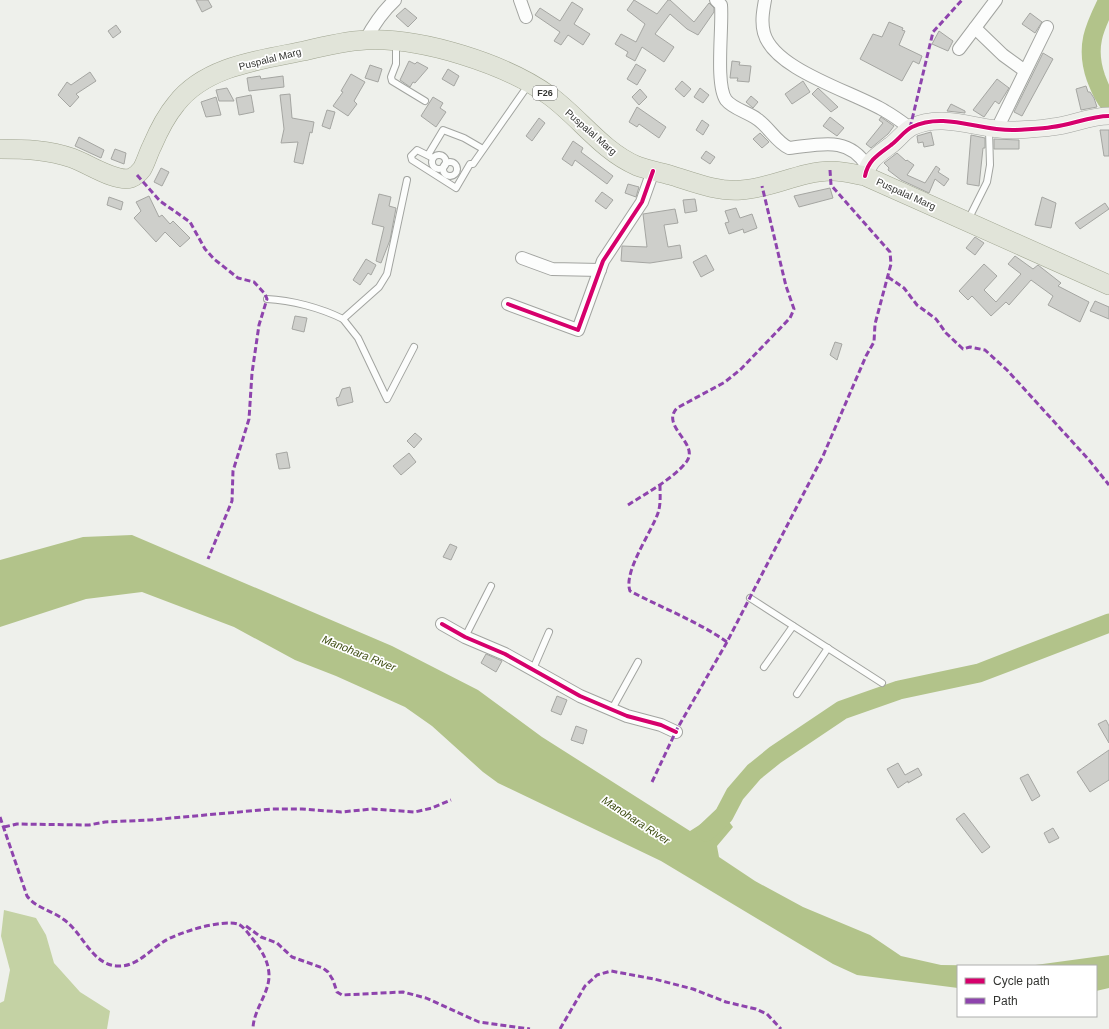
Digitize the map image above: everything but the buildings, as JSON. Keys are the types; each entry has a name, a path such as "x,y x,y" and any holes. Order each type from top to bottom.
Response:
{"main road":[{"name":"Puspalal Marg","path":"0,148 54,152 74,158 107,174 122,179 129,179 137,175 142,168 153,143 176,104 191,88 207,79 250,62 334,44 366,40 396,41 439,49 472,59 500,69 530,83 551,96 597,139 619,156 638,166 714,188 741,190 813,172 866,171 967,221 1109,285"}],"street":[{"path":"366,40 375,23 385,9 395,0"},
{"path":"520,0 526,17"},
{"path":"716,0 721,5 719,47 722,89 726,100 756,118 782,145 789,148 836,144 851,148 862,158 866,171"},
{"path":"765,0 762,19 764,34 770,45 779,54 800,70 885,110 910,128"},
{"path":"959,49 996,0"},
{"path":"993,129 1025,71 1046,27"},
{"path":"975,28 1003,55 1025,71"},
{"path":"866,171 874,158 897,141 910,128 929,121 945,120 993,129 1014,130 1052,128 1109,116"},
{"path":"508,304 578,330 604,261 642,202 654,170"},
{"path":"522,258 552,269 600,270"},
{"path":"442,624 465,637 505,654 580,696 612,709 661,725 676,732"}],"lane":[{"path":"396,41 396,60 391,77 392,81 425,101"},
{"path":"430,157 436,155 442,156 446,161 441,168 436,168 430,157 417,150 411,156 412,160 456,188 470,164 473,164 530,83"},
{"path":"967,221 987,182 993,129"},
{"path":"430,157 443,130 464,138 483,149"},
{"path":"343,320 379,287 387,274 407,180"},
{"path":"267,299 284,300 334,315 343,320 358,338 387,399 414,347"},
{"path":"465,637 491,586"},
{"path":"750,598 882,683"},
{"path":"764,667 793,626"},
{"path":"533,669 549,632"},
{"path":"797,694 828,648"},
{"path":"612,709 638,662"}],"shaded area":[{"path":"4,910 36,918 46,935 54,963 80,992 110,1011 107,1029 0,1029 0,1003 4,1001 10,970 1,936"}],"water":[{"name":"Manohara River","path":"132,535 392,646 478,690 542,737 690,831 712,817 718,807 733,827 717,846 719,857 755,881 803,907 870,935 901,956 941,965 957,965 957,988 857,975 833,964 661,861 498,783 483,772 432,726 405,707 336,676 295,660 234,627 142,592 86,599 0,627 0,560 83,537"},
{"path":"1109,955 1109,988 1097,991 1097,965 1035,965"}],"waterway":[{"path":"1108,0 1095,29 1091,47 1091,57 1096,78 1109,103"},
{"path":"706,832 724,815 735,794 754,772 775,755 842,710 899,690 979,673 1109,623"}],"marked path":[{"path":"910,128 933,32 962,0"},
{"path":"660,485 659,510 630,574 630,591 692,621 716,634 727,642 823,456 866,356 874,342 875,324 891,264 890,252 831,185 830,170"},
{"path":"137,175 160,201 190,222 205,249 214,259 238,278 254,282 265,294 267,299 259,325 252,373 249,419 233,471 232,501 208,559"},
{"path":"628,505 668,479 687,461 689,454 688,448 673,421 673,415 677,408 725,382 741,369 790,318 794,309 786,286 762,186"},
{"path":"888,277 904,288 917,305 936,319 946,333 963,349 970,347 985,350 1007,370 1089,460 1109,485"},
{"path":"652,782 677,729 727,642"},
{"path":"4,827 17,824 89,825 105,822 150,820 272,809 302,809 341,812 372,809 415,812 432,808 451,800"},
{"path":"0,817 27,896 39,906 63,919 70,925 94,954 109,964 118,966 131,964 142,958 169,938 188,931 221,923 231,923 242,926 263,954 267,963 269,974 267,988 256,1015 253,1029"},
{"path":"246,926 261,937 277,943 292,957 323,968 328,972 333,980 337,992 342,995 403,992 426,998 479,1022 530,1029"},
{"path":"560,1029 585,986 597,975 611,971 654,979 693,989 726,1002 756,1009 767,1014 781,1029"}],"cycle path":[{"path":"865,176 866,170 878,155 909,129 925,123 950,121 1003,130 1016,130 1048,128 1095,117 1109,116"},
{"path":"508,304 578,330 603,261 642,202 653,171"},
{"path":"442,624 465,637 505,654 580,696 627,716 661,725 676,732"}]}
